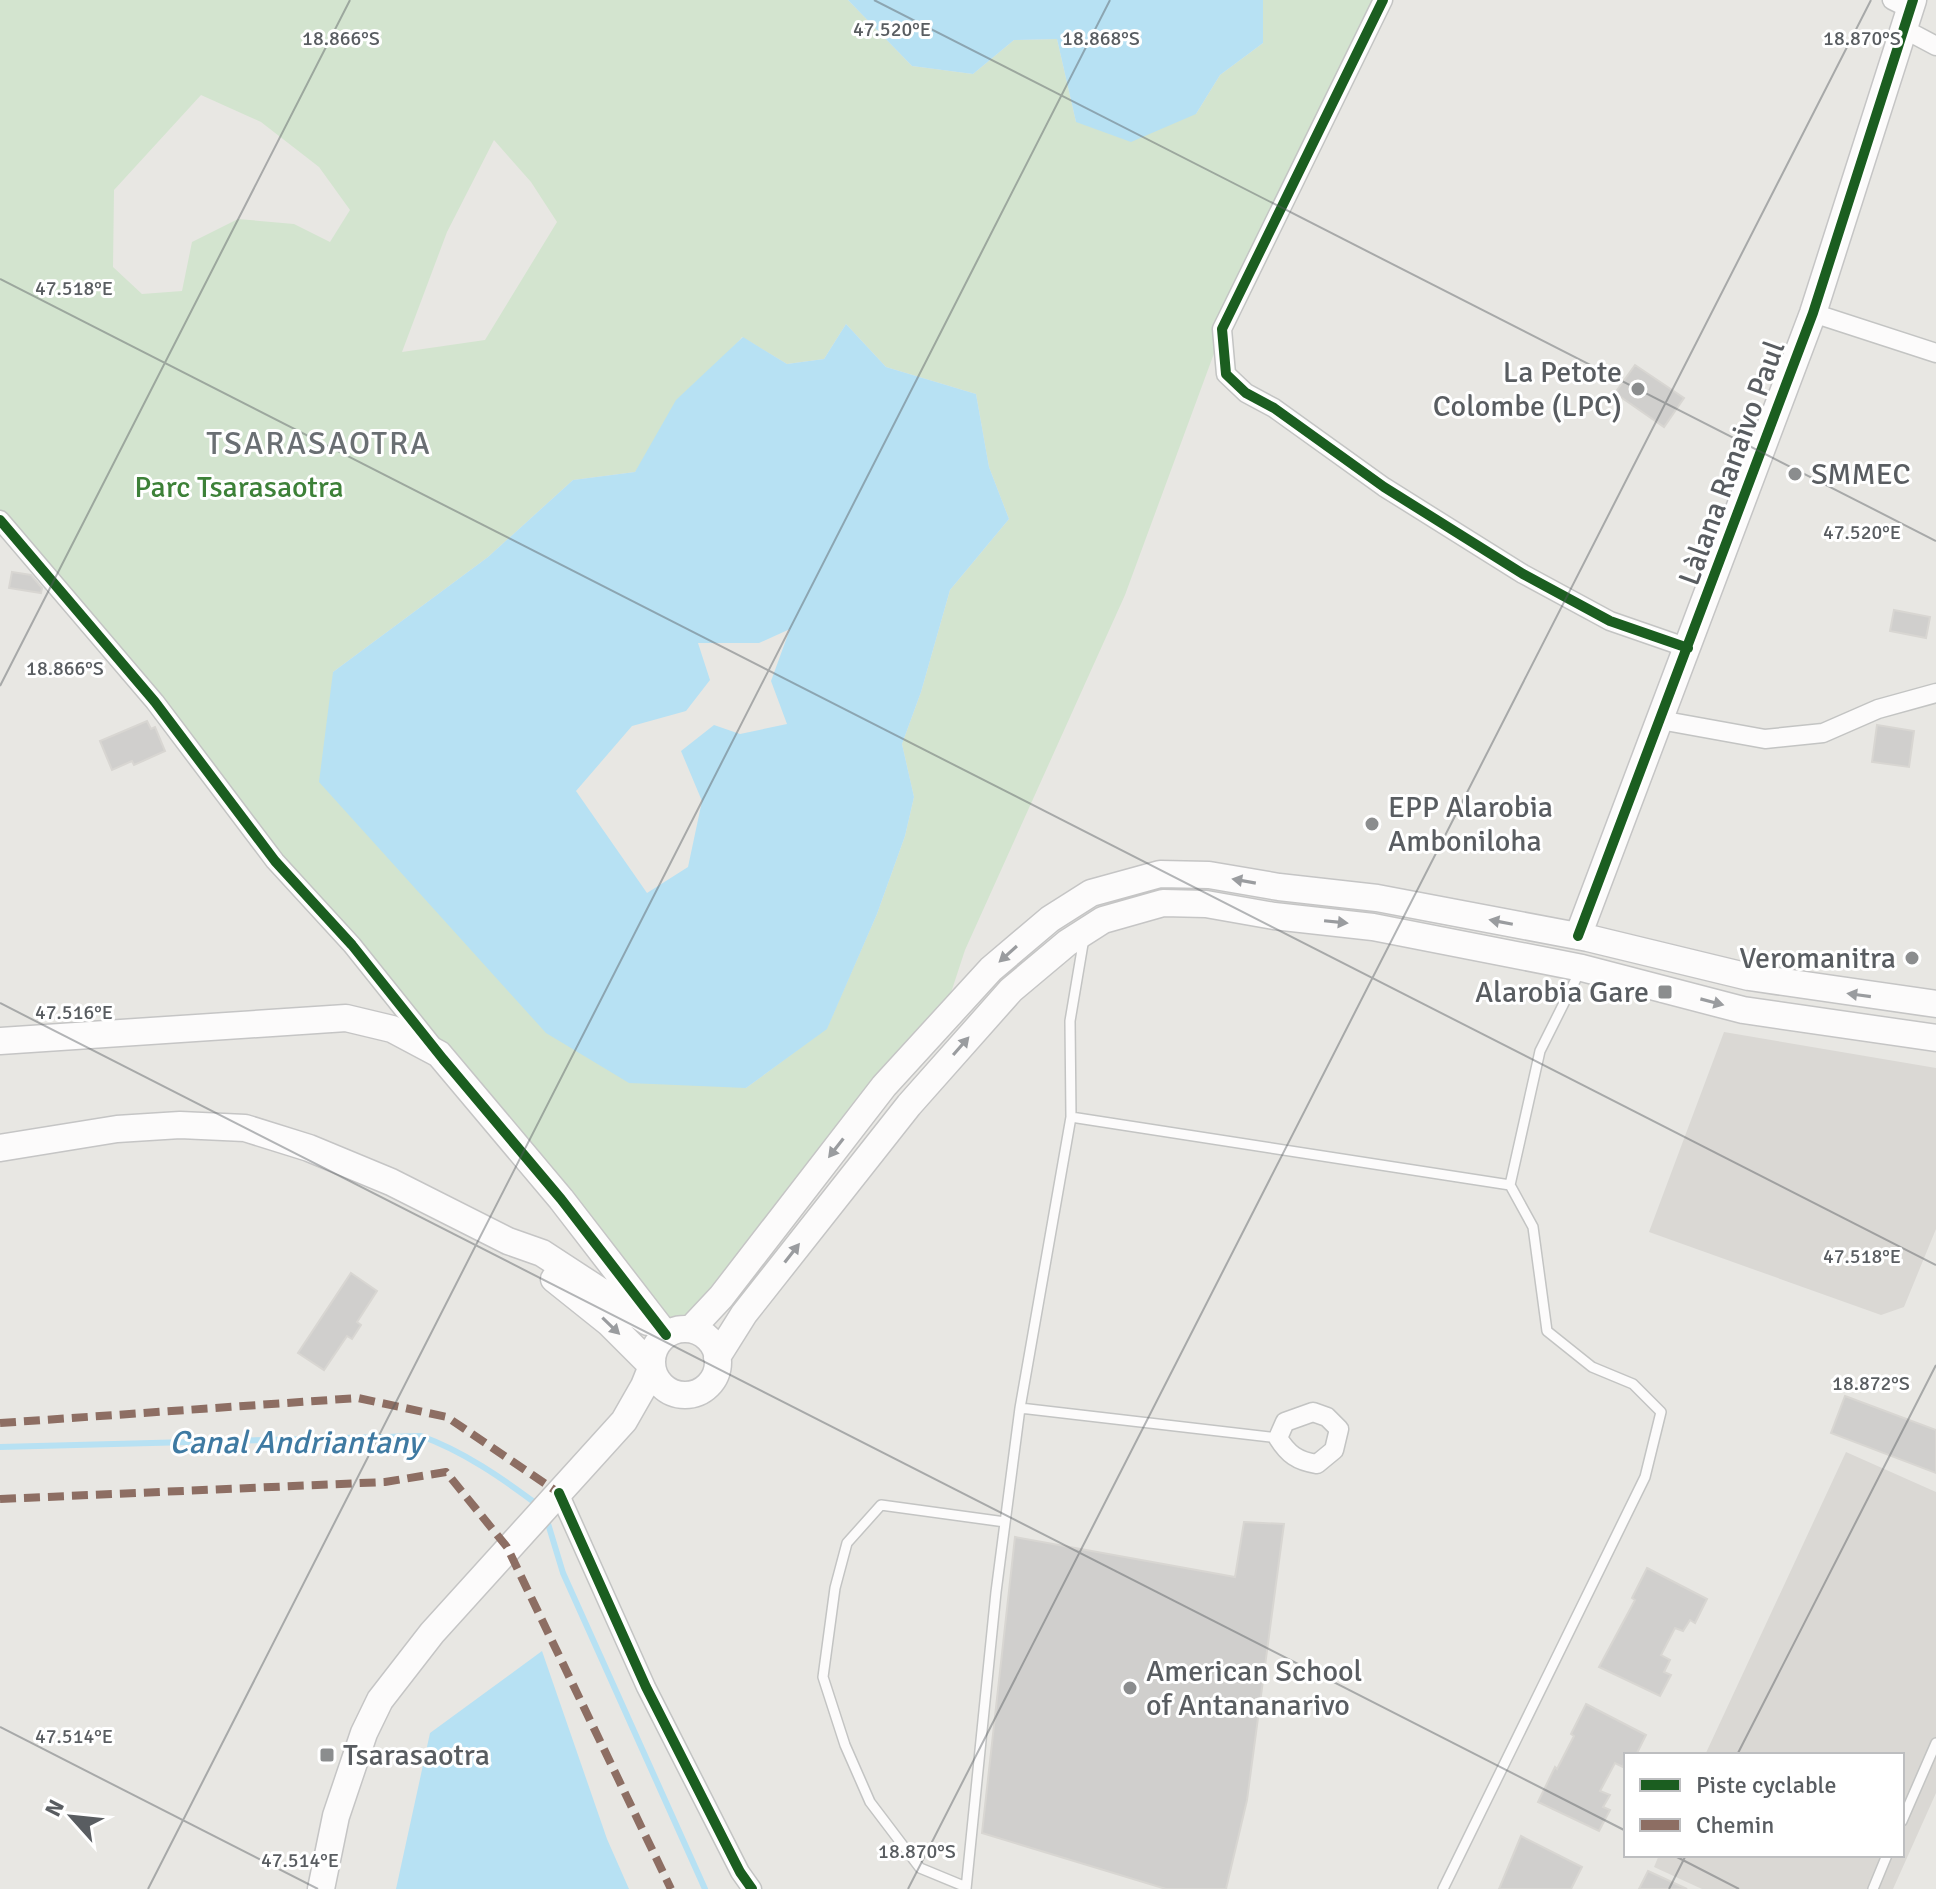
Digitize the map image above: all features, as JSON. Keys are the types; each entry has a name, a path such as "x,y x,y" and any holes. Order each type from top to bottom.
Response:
{"main road":[{"name":"Làlana Ranaivo Paul","path":"1578,936 1813,313 1905,10"},
{"path":"321,1889 340,1802 364,1733 380,1700 432,1633 507,1547 624,1421 644,1386 655,1348 721,1297 885,1084 991,969 1050,919 1091,893 1160,874 1209,875 1377,898 1578,936 1749,977 1936,1004"},
{"path":"717,1357 744,1314 909,1105 1011,990 1067,943 1103,920 1163,903 1206,904 1274,916 1373,927 1574,966 1743,1010 1936,1038"},
{"path":"0,1041 346,1018 392,1029 439,1054 592,1239 679,1332"},
{"path":"0,1148 117,1129 180,1125 245,1128 309,1148 391,1182 508,1241 542,1253 679,1332 701,1332 709,1338 717,1357 717,1368 707,1386 699,1392 679,1394 624,1421"},
{"path":"563,1266 592,1239"},
{"path":"508,1241 590,1307 652,1366 661,1384 679,1394"}],"street":[{"path":"1383,0 1222,329 1226,374 1246,393 1274,408 1384,487 1523,574 1610,621 1688,648"},
{"path":"1905,10 1936,46"},
{"path":"1813,313 1936,353"},
{"path":"0,520 155,702 275,861 352,945 439,1054"},
{"path":"1660,720 1765,739 1823,733 1878,709 1936,693"},
{"path":"559,1493 646,1687 740,1872 752,1889"}],"lane":[{"path":"1005,1522 881,1505 847,1543 835,1588 823,1677 845,1745 870,1802 920,1868 966,1888 1020,1408 1071,1117 1070,1021 1085,931"},
{"path":"1443,1889 1645,1477 1661,1412 1633,1384 1592,1367 1547,1331 1533,1227 1510,1185 1540,1051 1574,966"},
{"path":"1071,1117 1510,1185"},
{"path":"1020,1408 1278,1438"},
{"path":"1904,1816 1936,1743"},
{"path":"1873,1889 1886,1857"}],"shaded area":[{"path":"1724,1032 1936,1068 1936,1229 1904,1307 1881,1315 1649,1232"},
{"path":"1846,1452 1936,1492 1936,1793 1893,1889 1702,1889 1654,1867 1658,1857 1904,1857 1904,1753 1706,1753"}],"green space":[{"name":"Parc Tsarasaotra","path":"0,0 848,0 912,66 973,74 1014,40 1057,39 1076,122 1196,114 1220,75 1263,43 1263,0 1382,0 1223,329 1125,595 965,950 944,1014 695,1316 684,1316 670,1322 0,519","holes":["201,95 261,122 319,167 350,210 330,242 294,224 238,219 192,242 182,291 142,294 113,267 114,190","494,140 531,182 557,222 485,340 402,352 447,232","846,324 886,367 976,394 989,467 1009,519 950,590 921,692 902,744 914,797 905,836 877,914 827,1028 746,1088 333,672 488,557 573,480 635,472 742,337 787,364 824,359"]}],"water":[{"path":"848,0 1263,0 1263,43 1220,75 1196,114 1131,142 1076,122 1057,39 1014,40 973,74 912,66"},
{"path":"846,324 886,367 976,394 989,467 1009,519 950,590 921,692 902,744 914,797 905,836 877,914 827,1029 746,1088 629,1083 546,1033 319,782 333,672 488,557 573,480 635,472 676,400 743,337 787,364 824,359","holes":["790,629 771,681 787,724 740,734 714,725 681,751 702,801 688,867 647,893 576,791 632,726 686,711 710,680 698,643 759,643"]},
{"path":"542,1651 607,1839 629,1889 396,1889 430,1733"}],"building":[{"path":"1635,365 1684,398 1664,427 1615,393"},
{"path":"12,572 31,575 42,588 41,593 9,588"},
{"path":"1894,610 1930,617 1926,638 1890,631"},
{"path":"147,721 151,729 155,727 165,751 134,765 132,761 112,770 100,741"},
{"path":"1877,725 1914,731 1909,767 1872,762"},
{"path":"351,1273 377,1291 357,1322 361,1325 352,1339 347,1336 324,1370 298,1353"},
{"path":"1845,1396 1936,1430 1936,1473 1831,1433"},
{"name":"American School of Antananarivo","path":"1244,1522 1284,1524 1247,1800 1226,1889 1166,1889 982,1833 1015,1537 1235,1577"},
{"path":"1647,1568 1707,1599 1695,1623 1690,1620 1683,1631 1675,1628 1661,1655 1670,1660 1664,1672 1671,1675 1660,1696 1599,1667 1635,1600 1632,1598"},
{"path":"1586,1704 1646,1735 1637,1753 1624,1753 1623,1767 1615,1763 1600,1791 1610,1795 1603,1807 1610,1810 1599,1831 1538,1802 1574,1736 1571,1734"},
{"path":"1521,1836 1582,1867 1571,1889 1499,1889"},
{"path":"1648,1871 1687,1889 1639,1889"}],"waterway":[{"name":"Canal Andriantany","path":"0,1447 421,1436 482,1466 538,1505"},
{"name":"Canal Andriantany","path":"546,1517 563,1573 705,1889"}],"marked path":[{"path":"0,1423 358,1398 447,1417 559,1493"},
{"path":"0,1499 385,1482 446,1472 507,1547 671,1889"}],"cycle path":[{"path":"1383,0 1222,329 1226,374 1246,393 1274,408 1384,487 1523,574 1610,621 1688,648"},
{"path":"1578,936 1813,313 1913,0"},
{"path":"0,520 155,702 275,861 352,945 561,1199 666,1335"},
{"path":"559,1493 646,1687 740,1872 752,1889"}],"place":[{"name":"La Petote Colombe (LPC)","path":"1638,389"},
{"name":"SMMEC","path":"1795,474"},
{"name":"EPP Alarobia Amboniloha","path":"1372,824"},
{"name":"Veromanitra","path":"1912,958"},
{"name":"Alarobia Gare","path":"1665,992"},
{"name":"American School of Antananarivo","path":"1130,1688"},
{"name":"Tsarasaotra","path":"327,1755"}],"district":[{"name":"TSARASAOTRA","path":"319,443"}]}
